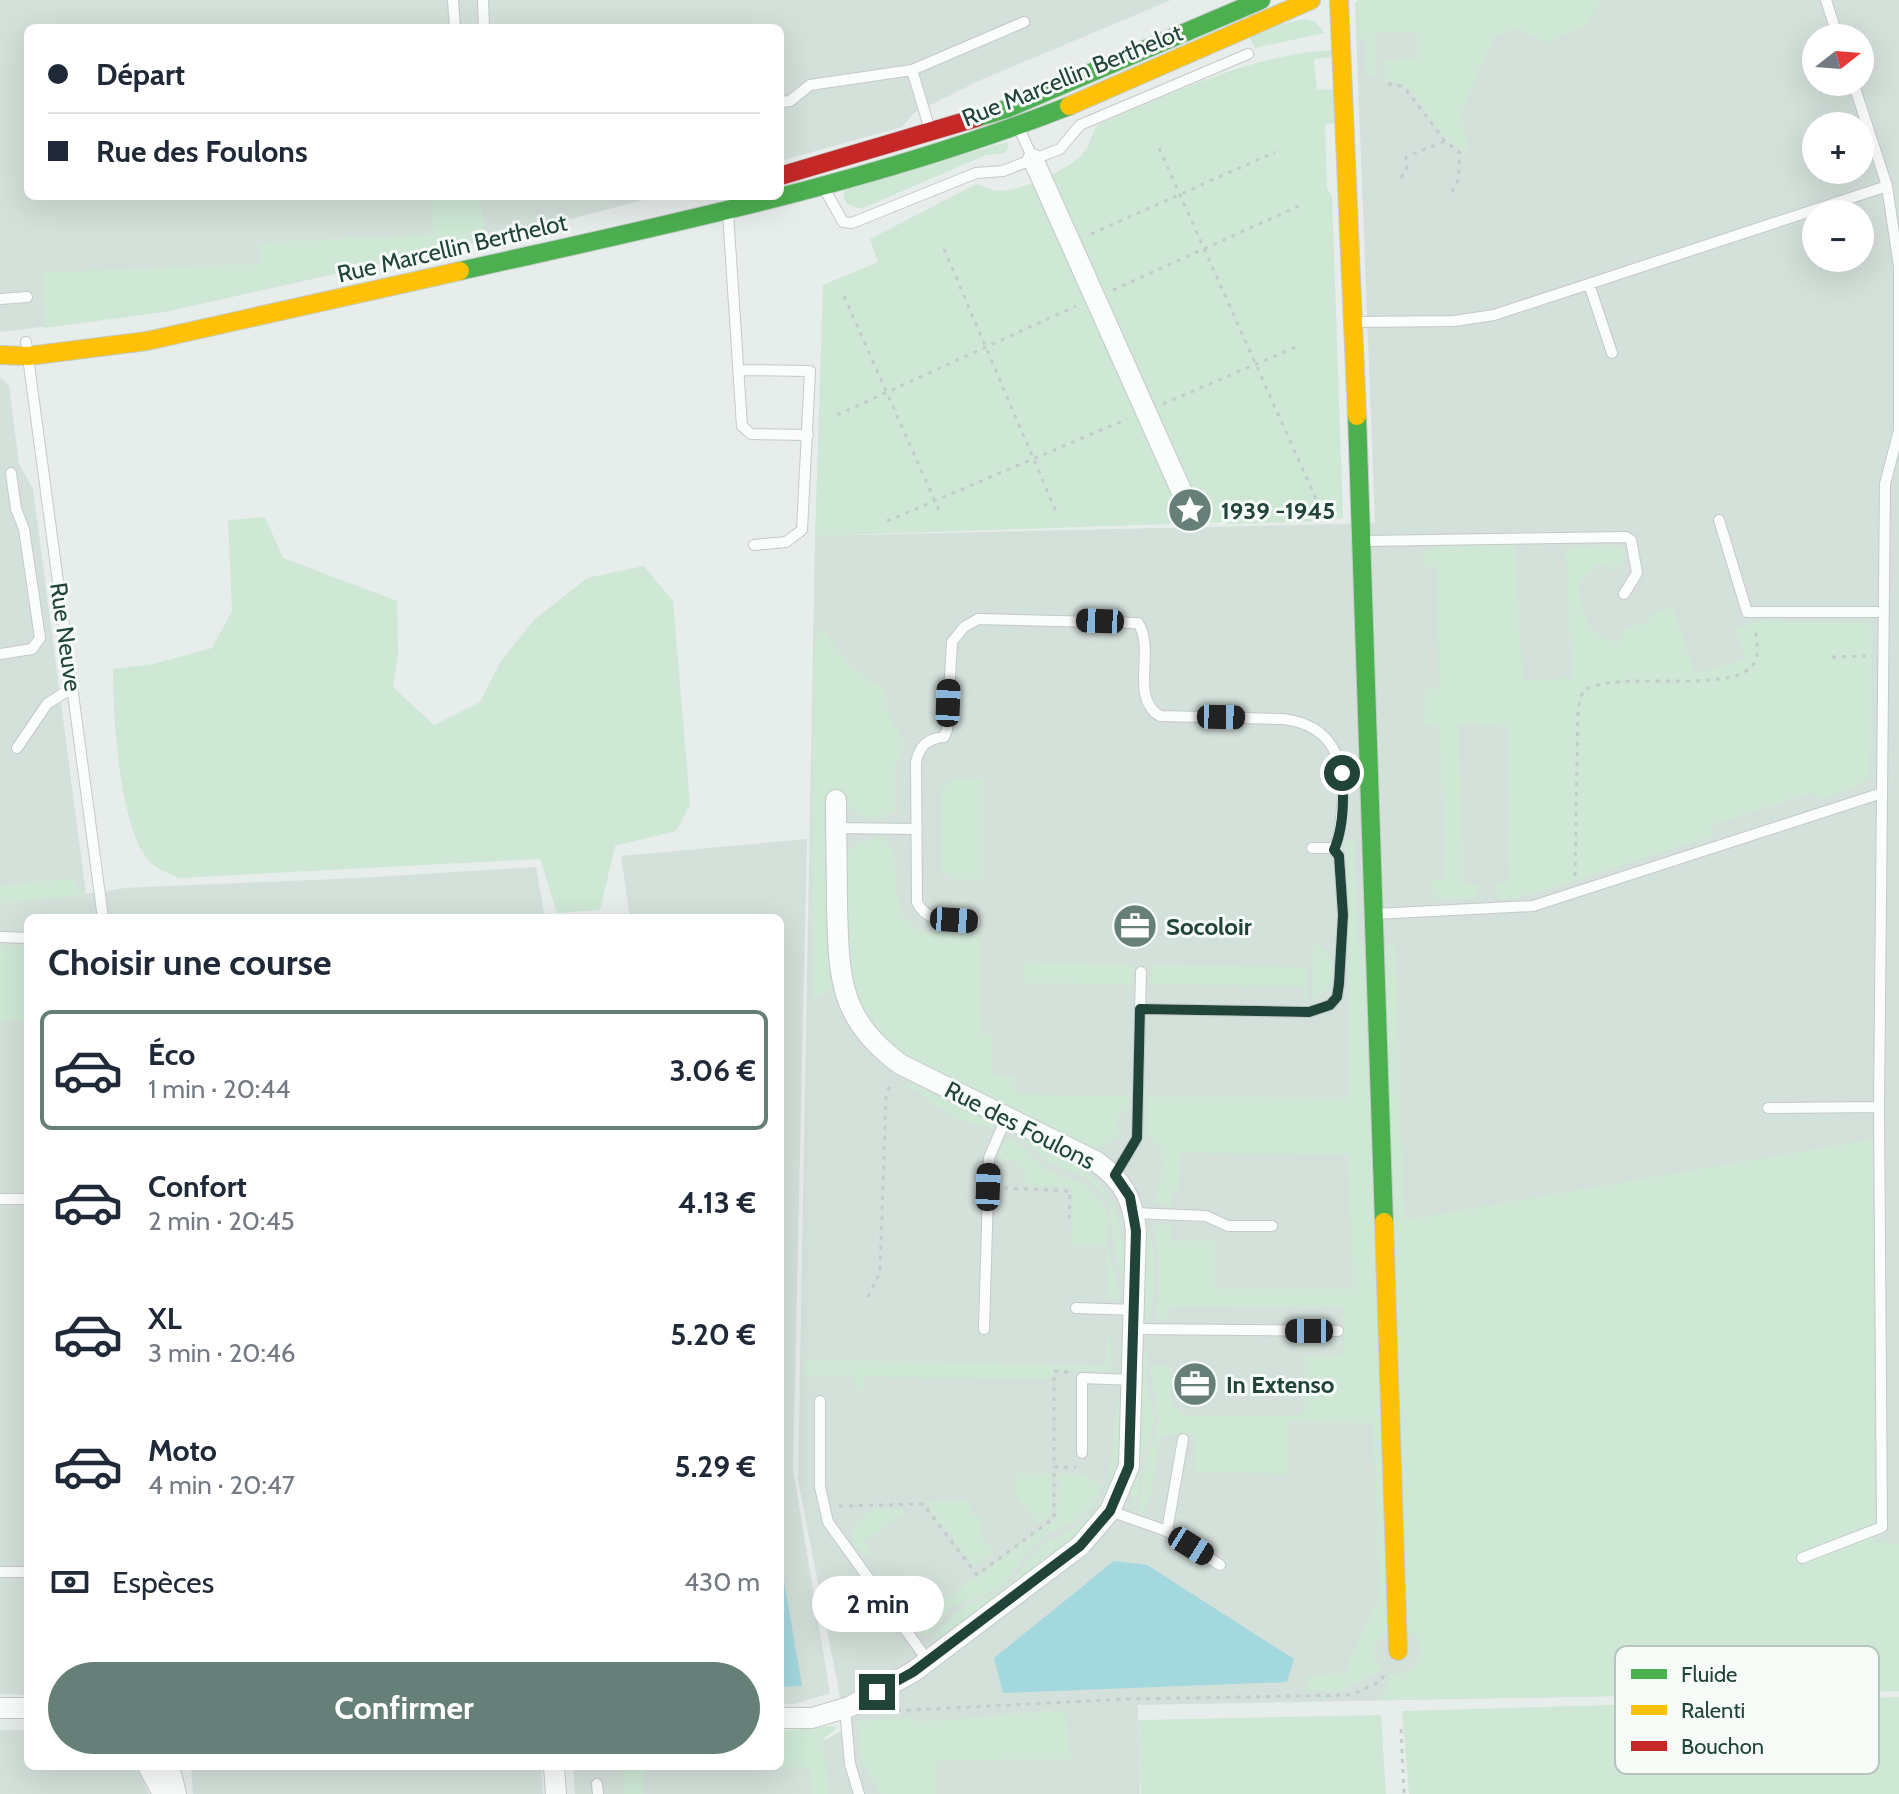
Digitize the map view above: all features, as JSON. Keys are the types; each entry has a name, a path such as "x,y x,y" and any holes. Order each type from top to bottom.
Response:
{"main road":[{"name":"Rue Marcellin Berthelot","path":"784,175 1020,103 1261,0"},
{"name":"Rue Marcellin Berthelot","path":"784,195 823,187 1018,126 1117,87 1311,0"},
{"path":"1339,0 1362,541 1398,1651"},
{"name":"Rue Marcellin Berthelot","path":"0,355 135,326 175,325 601,230 702,200"},
{"name":"Rue Marcellin Berthelot","path":"0,346 27,349 147,341 728,211 763,200"}],"street":[{"path":"1033,159 1185,499"},
{"name":"Rue des Foulons","path":"784,1718 812,1718 845,1708 913,1672 1080,1546 1110,1511 1129,1466 1135,1320 1134,1213 1130,1197 1115,1175 1097,1162 900,1064 867,1035 855,1016 838,968 836,800"},
{"path":"0,1708 24,1708"},
{"path":"150,1770 163,1794"},
{"path":"170,1770 176,1794"},
{"path":"554,1770 556,1794"}],"lane":[{"path":"453,0 455,24"},
{"path":"483,0 484,24"},
{"path":"1826,0 1834,24"},
{"path":"784,102 790,101 810,85 912,70 1024,22"},
{"path":"823,187 843,222 852,223 976,173 1003,171 1060,149 1080,125 1248,54"},
{"path":"784,192 928,142 931,132 912,70"},
{"path":"1802,1558 1882,1527 1879,1107 1883,612 1885,484 1899,430 1899,267 1887,186 1858,96"},
{"path":"1018,126 1033,159"},
{"path":"1352,322 1470,319 1494,315 1887,186"},
{"path":"728,211 742,426 751,434 808,435"},
{"path":"1589,284 1612,353"},
{"path":"0,299 27,297"},
{"name":"Rue Neuve","path":"27,349 102,914"},
{"path":"0,362 12,363 17,368 34,398"},
{"path":"740,370 810,371 802,530 786,542 754,545"},
{"path":"0,654 32,649 40,638 24,529 16,509 11,473"},
{"path":"1719,520 1747,612 1883,612"},
{"path":"1362,541 1626,537 1634,548 1637,573 1624,594"},
{"path":"975,922 933,919 919,909 919,752 925,743 944,737 947,730 950,650 956,635 971,622 986,618 1138,623 1145,637 1144,686 1154,713 1160,716 1296,720 1320,732 1330,742 1338,759 1344,790 1340,837 1334,850"},
{"path":"17,748 47,704 73,687"},
{"path":"1375,914 1533,906 1882,793"},
{"path":"836,828 917,829"},
{"path":"1140,1009 1309,1012 1330,1005 1337,997 1339,984 1343,915 1339,856 1334,850 1312,848"},
{"path":"0,937 24,938"},
{"path":"1115,1175 1137,1138 1141,972"},
{"path":"1768,1108 1879,1107"},
{"path":"984,1329 989,1158 1006,1118"},
{"path":"0,1199 24,1199"},
{"path":"1134,1213 1206,1216 1228,1226 1272,1226"},
{"path":"1076,1308 1135,1320 1338,1331"},
{"path":"1082,1453 1082,1378 1133,1380"},
{"path":"820,1401 820,1487 828,1522 928,1661"},
{"path":"1167,1531 1183,1439"},
{"path":"1110,1511 1167,1531 1220,1565"},
{"path":"0,1572 24,1572"},
{"path":"845,1708 850,1764 859,1794"}],"path":[{"path":"1388,84 1402,86 1445,141 1460,153 1458,180 1450,196"},
{"path":"1401,178 1407,168 1406,157 1445,141"},
{"path":"1159,148 1316,499"},
{"path":"1091,234 1275,152"},
{"path":"837,415 1299,206"},
{"path":"944,249 1057,514"},
{"path":"844,296 941,515"},
{"path":"887,521 1296,347"},
{"path":"1575,892 1578,708 1583,691 1610,681 1706,681 1741,673 1751,667 1757,655 1754,612"},
{"path":"1832,657 1883,657"},
{"path":"868,1297 880,1272 886,1094 900,1064"},
{"path":"988,1187 1070,1191 1069,1225"},
{"path":"825,1506 923,1504 977,1575 1054,1518 1054,1371 1082,1372 1082,1378"},
{"path":"1054,1467 1081,1467 1082,1453"},
{"path":"877,1692 893,1711 1127,1699 1352,1695 1381,1681 1398,1651"},
{"path":"1401,1729 1404,1794"}],"shaded area":[{"path":"0,0 1171,0 983,79 914,113 902,127 784,160 784,24 24,24 24,200 643,200 501,237 164,312 0,332"},
{"path":"1899,0 1899,1691 1879,1691 1879,1646 1615,1646 1615,1696 1138,1705 1140,1794 575,1794 573,1770 784,1770 784,1764 846,1728 798,1480 815,536 1375,523 1355,2"},
{"path":"0,377 9,385 19,464 33,489 86,894 124,888 536,867 544,914 24,914 24,1695 0,1694"},
{"path":"807,839 793,1468 830,1693 794,1704 784,1704 784,914 629,914 621,856"},
{"path":"0,1730 24,1730 24,1770 136,1770 149,1794 0,1794"},
{"path":"191,1770 541,1770 543,1794 193,1794"}],"green space":[{"path":"1358,0 1602,0 1585,26 1545,43 1519,28 1495,37 1461,112 1469,152 1445,137 1410,90 1398,83 1385,81 1384,60 1418,58 1417,32 1375,33 1376,76 1366,76 1365,41 1358,36"},
{"path":"1304,19 1314,21 1325,33 1255,48 1249,37 1275,26"},
{"path":"1336,50 1336,57 1314,59 1317,89 1334,90 1335,123 1325,124 1327,188 1332,196 1343,518 1335,521 815,536 823,285 878,262 870,239 976,184 1000,191 1045,178 1078,159 1098,124 1214,76 1274,58"},
{"path":"1007,142 1009,147 1004,153 986,155 861,209 847,204 843,196 845,189"},
{"path":"432,200 480,200 486,239 164,312 45,328 43,272 258,264 258,243 433,234"},
{"path":"265,517 283,558 397,601 398,653 393,687 434,725 480,702 501,661 535,619 587,578 644,566 673,601 690,805 676,831 615,846 600,910 557,913 540,859 179,878 152,864 141,849 125,801 114,714 113,669 153,664 212,648 232,611 228,520"},
{"path":"1515,544 1523,680 1571,678 1568,548 1611,545 1624,549 1624,563 1614,571 1599,562 1579,582 1581,603 1593,629 1609,640 1620,643 1628,628 1644,624 1653,613 1673,606 1696,674 1745,659 1735,628 1762,620 1868,623 1872,627 1870,776 1863,784 1822,799 1812,793 1713,825 1711,837 1509,900 1497,898 1494,883 1509,882 1506,726 1458,724 1464,883 1479,884 1475,899 1438,900 1433,895 1431,880 1445,879 1439,726 1423,725 1426,689 1439,688 1437,566 1425,566 1423,553 1432,547"},
{"path":"815,628 827,634 851,667 884,689 891,721 907,744 896,763 895,810 888,815 873,819 852,810 840,798 824,797 826,952 832,987 813,1001 812,795"},
{"path":"984,778 983,880 952,879 941,870 941,789 952,779"},
{"path":"884,838 895,858 898,899 910,923 929,933 980,935 981,1034 993,1034 993,1075 1015,1076 1017,1094 1129,1096 1129,1109 1116,1123 1122,1132 1115,1140 1102,1146 1086,1147 913,1063 887,1041 869,1018 857,995 846,944 844,855 862,842"},
{"path":"1354,840 1358,944 1367,944 1387,1631 1374,1649 1376,1660 1383,1670 1342,1691 1307,1691 1308,1676 1344,1673 1379,1595 1373,1423 1289,1422 1288,1474 1195,1472 1195,1435 1161,1435 1144,1517 1137,1511 1143,1473 1157,1424 1151,1365 1172,1366 1172,1404 1183,1415 1297,1416 1304,1409 1305,1356 1344,1355 1344,1308 1169,1307 1169,1319 1155,1319 1159,1272 1153,1225 1171,1224 1171,1241 1215,1240 1216,1288 1353,1289 1348,1155 1180,1153 1179,1190 1172,1190 1171,1206 1154,1203 1162,1157 1155,1142 1147,1136 1147,1096 1348,1098 1347,856 1342,841"},
{"path":"71,878 85,895 0,904 0,886"},
{"path":"1313,940 1329,955 1333,970 1328,986 1313,1001"},
{"path":"1395,943 1404,1220 1873,1139 1874,1542 1899,1543 1899,1691 1879,1691 1879,1646 1615,1646 1615,1696 1381,1700 1390,1674 1400,1675 1414,1668 1421,1652 1417,1639 1407,1631 1381,944"},
{"path":"0,945 24,946 24,1021 0,1021"},
{"path":"1023,962 1133,964 1132,985 1023,983"},
{"path":"1152,964 1307,967 1307,1001 1304,1000 1304,986 1150,985"},
{"path":"908,1082 994,1125 993,1129 956,1119 907,1085"},
{"path":"1016,1135 1069,1161 1102,1188 1112,1204 1119,1225 1125,1285 1116,1260 1109,1203 1083,1176 1048,1162"},
{"path":"1008,1137 1046,1168 1091,1189 1104,1204 1107,1245 1120,1299 1107,1299 1106,1246 1072,1246 1072,1188 1025,1185 1025,1170 1017,1169 1016,1161 1003,1160 997,1154"},
{"path":"1149,1229 1155,1274 1149,1319 1143,1318 1145,1232"},
{"path":"1107,1323 1114,1372 1053,1370 1052,1378 1046,1379 864,1377 864,1390 855,1391 854,1375 802,1375 804,1360 1106,1365"},
{"path":"1143,1351 1147,1352 1147,1384 1154,1417 1140,1465 1139,1492 1134,1505 1130,1489 1140,1451"},
{"path":"1118,1397 1123,1399 1116,1468 1104,1498 1083,1529 944,1638 933,1639 950,1616 1011,1583 1039,1547 1077,1526 1094,1512 1107,1487"},
{"path":"1016,1473 1051,1474 1052,1514 1038,1524 1015,1495"},
{"path":"1058,1474 1084,1474 1102,1485 1093,1506 1077,1522 1059,1527 1033,1545 1008,1580 994,1591 952,1607 928,1635 921,1634 904,1614 914,1606 921,1617 1057,1518"},
{"path":"971,1500 971,1515 981,1515 981,1534 994,1552 974,1567 924,1501"},
{"path":"874,1508 902,1509 905,1513 864,1542 873,1555 857,1548 851,1531 855,1523"},
{"path":"1899,1697 1899,1794 1409,1794 1402,1711 1615,1705 1615,1774 1879,1774 1879,1698"},
{"path":"1065,1710 1071,1759 937,1761 937,1794 881,1794 861,1763 857,1721 915,1717 916,1722"},
{"path":"1381,1715 1386,1794 1141,1794 1138,1720"},
{"path":"834,1726 836,1729 823,1739 829,1794 812,1794 810,1768 784,1768 784,1731"},
{"path":"623,1770 643,1770 643,1794 623,1794"}],"water":[{"path":"1114,1561 1147,1565 1294,1659 1287,1682 1003,1693 994,1658"},
{"path":"784,1581 802,1686 784,1687"}],"traffic: fast":[{"path":"976,118 1006,109 1261,0"},
{"path":"784,196 920,158 1069,106"},
{"path":"460,271 768,200"},
{"path":"1357,416 1384,1222"}],"traffic: slow":[{"path":"1069,106 1311,0"},
{"path":"1339,0 1357,416"},
{"path":"0,355 28,356 147,341 460,271"},
{"path":"1384,1222 1398,1651"}],"traffic: jam":[{"path":"784,175 976,118"}],"place":[{"name":"1939 -1945","path":"1190,510"},
{"name":"Socoloir","path":"1135,926"},
{"name":"In Extenso","path":"1195,1384"}],"route":[{"path":"877,1692 913,1672 1080,1546 1110,1511 1129,1466 1136,1231 1130,1197 1115,1175 1137,1138 1140,1009 1309,1012 1330,1005 1337,997 1343,915 1339,856 1334,850 1340,837 1344,790 1342,773"}]}
